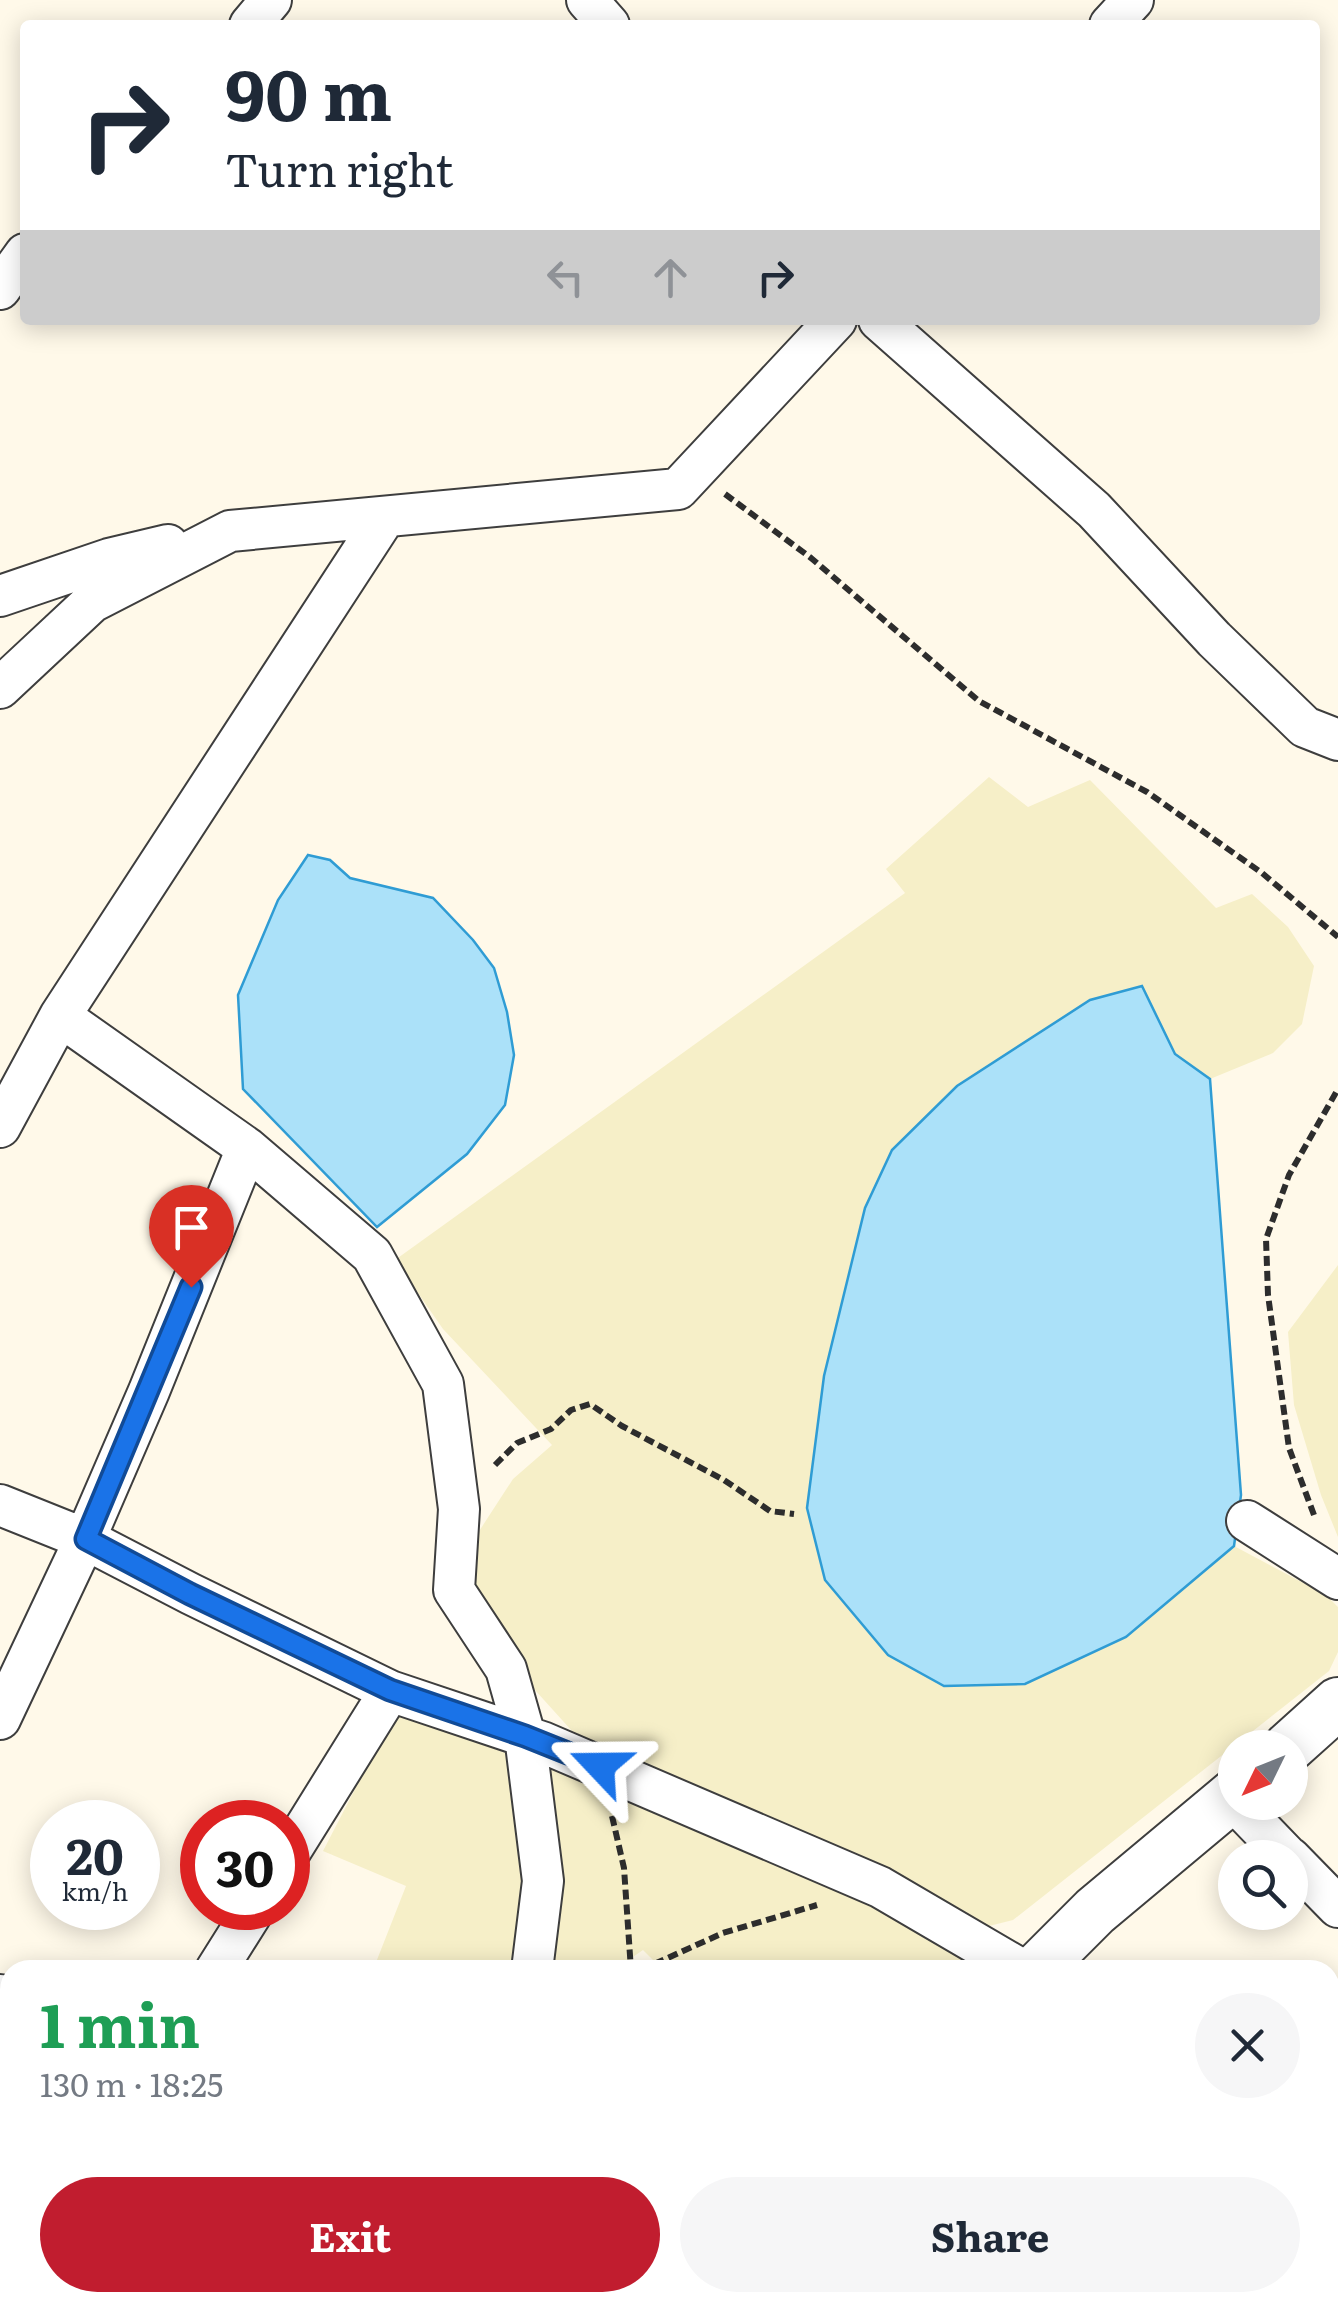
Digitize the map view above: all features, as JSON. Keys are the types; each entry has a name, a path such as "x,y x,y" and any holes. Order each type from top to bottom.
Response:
{"street":[{"path":"254,20 271,0"},
{"path":"587,0 605,20"},
{"path":"1115,20 1134,0"},
{"path":"0,290 20,261"},
{"path":"0,596 109,559 230,531 678,489 831,325"},
{"path":"885,325 1094,510 1214,640 1305,727 1338,740"},
{"path":"0,1128 60,1016 385,517"},
{"path":"0,688 92,602 230,531"},
{"path":"60,1016 247,1148 372,1255 443,1384 458,1501 454,1590 506,1669 525,1736 543,1880 533,1960"},
{"path":"0,1718 86,1539 247,1148"},
{"path":"0,1505 86,1539 390,1690 600,1766 880,1887 1005,1960"},
{"path":"1248,1522 1338,1579"},
{"path":"310,1819 390,1690"},
{"path":"1308,1730 1338,1702"},
{"path":"1046,1960 1095,1911 1218,1812"},
{"path":"1254,1820 1273,1840"},
{"path":"1308,1876 1338,1907"},
{"path":"222,1960 241,1930"}],"path":[{"path":"695,472 811,558 979,701 1146,792 1262,873 1338,937"},
{"path":"1317,1522 1289,1448 1268,1295 1266,1239 1289,1175 1338,1090"},
{"path":"458,1501 517,1443 551,1429 571,1410 590,1404 622,1426 724,1480 770,1511 794,1514"},
{"path":"600,1766 624,1868 630,1960"},
{"path":"663,1960 723,1933 880,1887"}],"shaded area":[{"path":"989,777 1028,807 1090,780 1216,908 1252,894 1288,927 1314,966 1302,1024 1273,1053 1210,1079 1175,1054 1142,986 865,1208 824,1376 807,1508 1126,1637 1234,1546 1326,1595 1338,1607 1338,1652 1329,1671 1254,1730 1218,1730 1218,1758 1013,1920 985,1927 625,1767 572,1731 525,1679 464,1589 472,1542 513,1479 552,1445 443,1329 395,1260 905,893 886,869"},
{"path":"1338,1265 1338,1537 1294,1405 1288,1332"},
{"path":"395,1712 506,1753 531,1860 517,1960 377,1960 406,1886 323,1851"},
{"path":"541,1751 881,1902 982,1960 653,1960 643,1950 628,1960 551,1960"}],"water":[{"path":"308,855 330,860 350,878 433,898 494,968 507,1012 514,1055 505,1105 467,1154 377,1227 243,1089 238,995 278,900"},
{"path":"1142,986 1175,1054 1210,1079 1241,1495 1234,1546 1126,1637 1025,1684 944,1686 888,1655 825,1580 807,1508 824,1376 865,1208 892,1150 957,1086 1090,1000"}],"route":[{"path":"191,1287 86,1539 390,1690 600,1766"}]}
